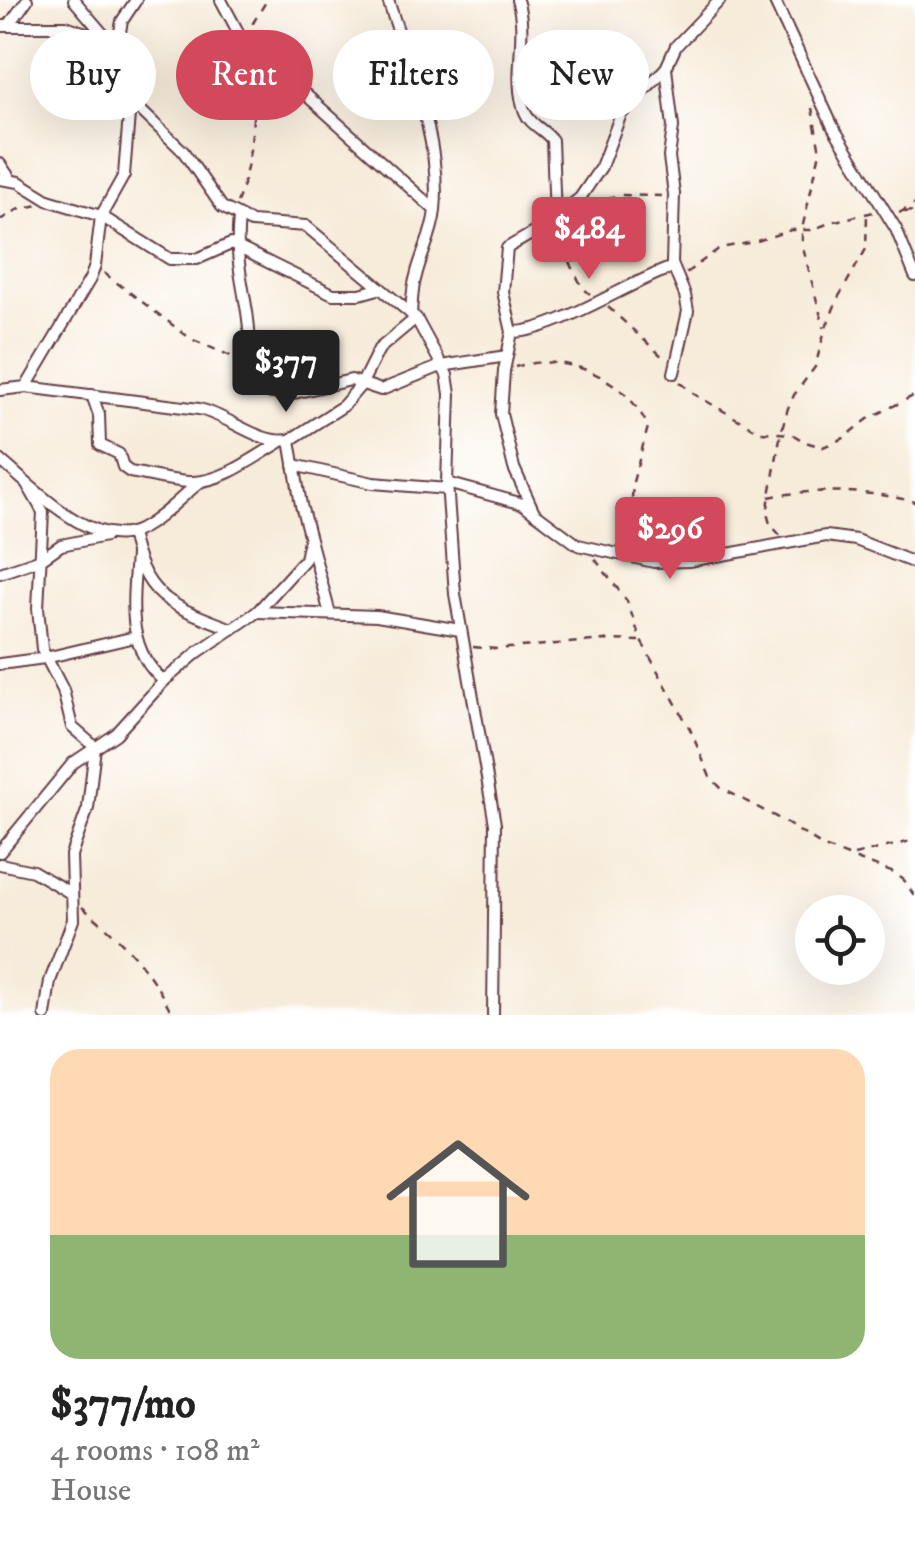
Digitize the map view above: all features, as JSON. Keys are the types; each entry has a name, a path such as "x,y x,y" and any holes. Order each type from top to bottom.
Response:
{"street":[{"path":"5,26 27,0"},
{"path":"74,0 100,30"},
{"path":"120,30 136,0"},
{"path":"221,0 237,30"},
{"path":"92,395 99,415 100,444 119,454 125,469 184,482 201,481 225,474 343,406 361,385 379,349 414,316 416,273 435,210 435,168 419,89 388,0"},
{"path":"517,0 522,26 520,90 532,123 552,140 555,217"},
{"path":"532,510 514,468 501,400 512,332 504,292 507,248 566,212 586,191 607,154 621,114 666,68 684,36 720,0"},
{"path":"774,0 833,127 886,212 915,276"},
{"path":"5,26 66,26 77,30"},
{"path":"666,68 673,127 669,157 674,194 673,267 688,312 674,373"},
{"path":"313,101 435,210"},
{"path":"26,387 95,266 101,216 124,174 130,120"},
{"path":"151,120 183,151 214,200 251,222 306,226 414,316 450,389 447,486 460,630 494,824 493,1015"},
{"path":"0,164 6,180 48,200 101,216 170,259 197,259 226,244 333,294 378,289"},
{"path":"240,218 236,246 255,373 266,389 276,394 351,380 386,389 441,366 507,356"},
{"path":"512,332 540,328 673,267"},
{"path":"0,390 26,387 209,411 268,440 286,441"},
{"path":"286,441 330,614"},
{"path":"1,462 72,517 112,535"},
{"path":"294,465 373,483 447,486 513,500 584,547 654,562 688,561 785,541 835,536 915,563"},
{"path":"0,573 41,558 68,542 131,533 149,524 201,481"},
{"path":"27,484 42,509 38,615 46,658 63,690 74,731 95,747"},
{"path":"131,533 136,554 154,589 167,602 232,629"},
{"path":"0,852 60,776 123,728 164,682 257,612 305,559 309,540"},
{"path":"136,554 135,637 142,658 164,682"},
{"path":"257,612 390,617 460,630"},
{"path":"0,664 46,658 135,637"},
{"path":"46,1015 50,981 73,920 71,855 88,808 95,747"},
{"path":"0,864 33,871 72,897"}],"path":[{"path":"254,30 267,0"},
{"path":"812,103 820,152 802,229 804,262 824,330"},
{"path":"240,218 237,204 244,183 252,120"},
{"path":"584,205 618,195 674,194"},
{"path":"0,220 16,210 48,200"},
{"path":"903,212 915,204"},
{"path":"678,281 720,248 812,230 835,220 866,214 915,211"},
{"path":"785,541 767,519 780,432 794,395 815,367 824,330 866,249 866,214"},
{"path":"546,226 569,254 578,285 664,357 688,390 760,432 780,432 823,446 844,438 915,395"},
{"path":"95,266 191,338 237,358 255,373"},
{"path":"504,371 528,364 568,365 620,386 640,411 648,427 630,499 628,557"},
{"path":"769,497 830,492 915,502"},
{"path":"584,547 628,601 641,641 690,728 710,778 824,847 894,873 915,897"},
{"path":"463,643 482,650 604,640 641,641"},
{"path":"853,856 915,840"},
{"path":"72,897 148,970 173,1015"}]}
